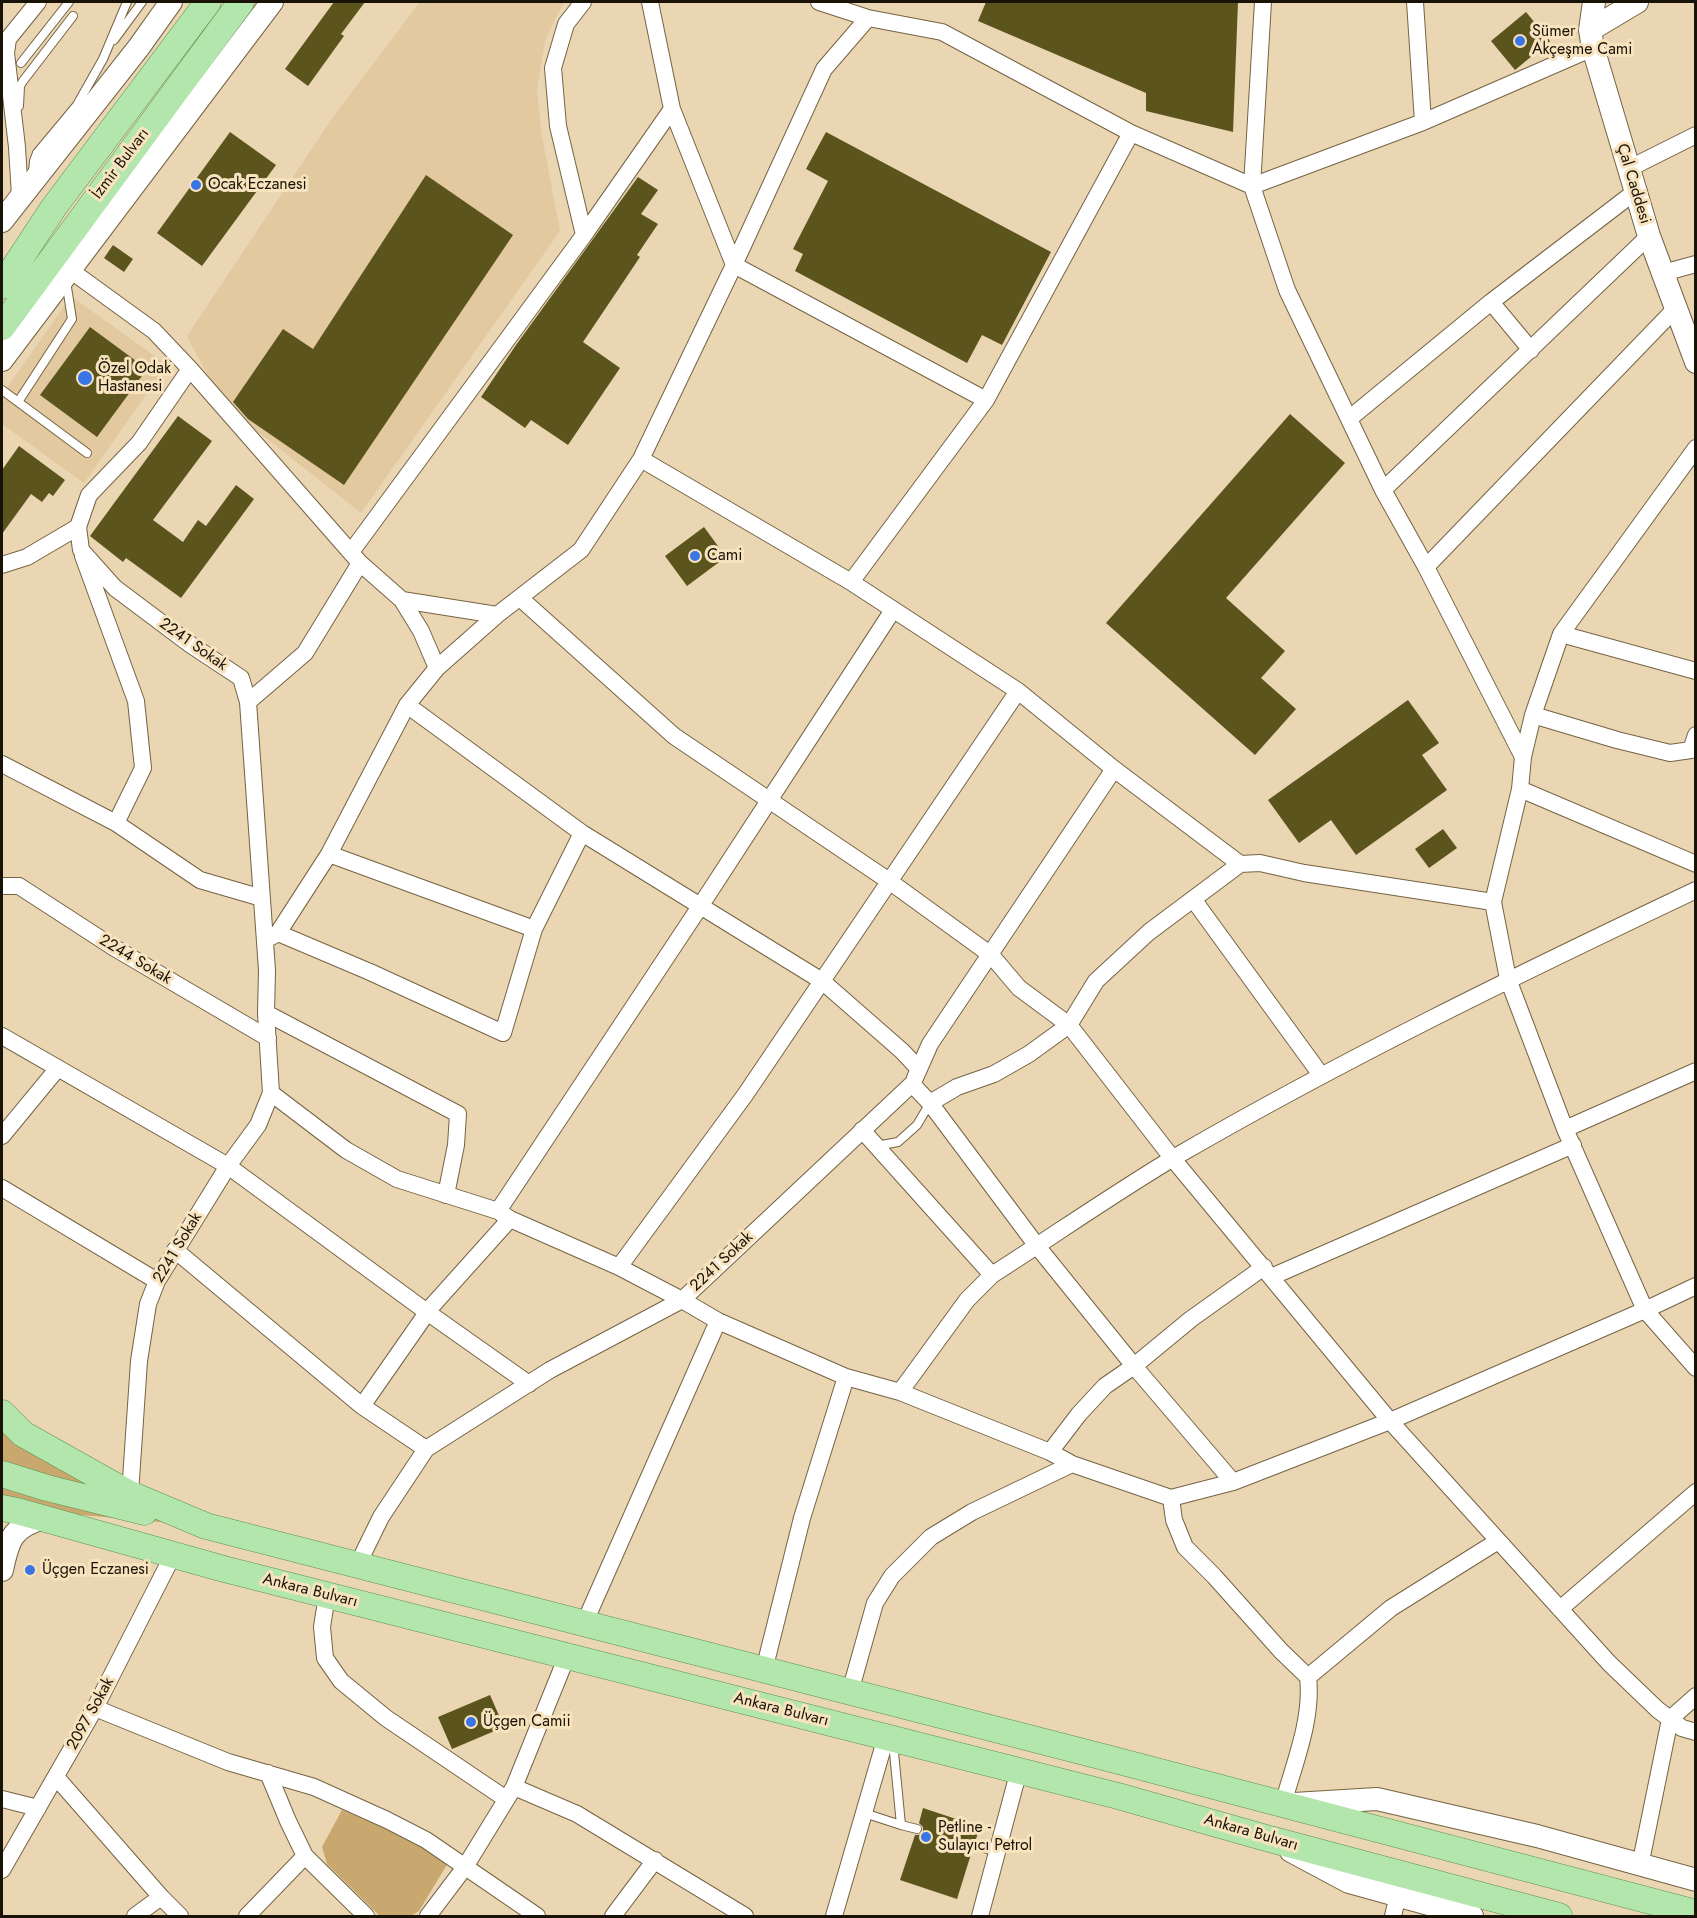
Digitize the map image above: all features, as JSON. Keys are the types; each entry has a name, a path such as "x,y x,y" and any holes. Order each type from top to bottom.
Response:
{"main road":[{"path":"2,221 139,47 171,2"},
{"name":"İzmir Bulvarı","path":"2,286 54,207 208,2"},
{"name":"İzmir Bulvarı","path":"2,327 241,2"},
{"path":"2,360 272,2"},
{"path":"1582,2 1592,39 1637,2"},
{"name":"Çal Caddesi","path":"1594,2 1592,39 1628,169 1649,236 1695,362"},
{"name":"Ankara Bulvarı","path":"2,1413 23,1434 130,1494 206,1526"},
{"name":"Ankara Bulvarı","path":"2,1474 48,1488 206,1526 1283,1804 1695,1913"},
{"name":"Ankara Bulvarı","path":"2,1508 327,1595 1118,1796 1559,1917"},
{"path":"2,1570 7,1544 11,1536 44,1518"},
{"path":"1283,1804 1377,1799 1537,1836 1695,1881"},
{"path":"1266,1838 1395,1906 1472,1917"}],"street":[{"path":"26,188 5,72 5,45 38,2"},
{"path":"584,2 566,24 553,68 558,126 584,235"},
{"path":"650,2 672,109 734,265 986,400"},
{"path":"819,2 868,18 942,32 1131,133 1252,186 1423,122 1592,39"},
{"path":"1263,2 1252,186 1287,290 1383,490 1426,567 1523,757"},
{"path":"1415,2 1423,122"},
{"path":"582,833 534,929 503,1033 370,972 272,937 329,854 407,705 437,668 497,615 581,550 641,459 824,69 868,18"},
{"path":"248,702 305,653 356,558 672,109"},
{"path":"850,582 986,400 1131,133"},
{"path":"1628,169 1695,135"},
{"path":"1350,418 1491,302 1636,191"},
{"path":"1383,490 1649,236"},
{"path":"1664,273 1695,264"},
{"path":"67,273 154,331 190,369 356,558 402,600 421,631 437,668"},
{"path":"1491,302 1531,350"},
{"path":"1426,567 1675,309"},
{"path":"116,823 143,768 136,701 81,550 78,527 89,495 139,443 190,369"},
{"path":"1695,448 1561,634 1533,715 1523,757 1520,789 1493,902 1508,979 1565,1129 1645,1310 1695,1368"},
{"path":"641,459 850,582 1018,691 1114,769 1240,864"},
{"path":"2,566 27,557 78,527"},
{"name":"2241 Sokak","path":"81,550 115,588 191,645 240,678 248,702 262,898 272,937 266,1013 271,1093 258,1125 228,1166 156,1281 148,1304 139,1361 130,1494"},
{"path":"520,598 674,736 889,881 991,955 1019,988 1069,1025 1173,1159 1390,1421 1609,1663 1658,1710 1682,1728 1695,1732"},
{"path":"402,600 497,615"},
{"path":"362,1406 427,1312 504,1215 700,906 893,610"},
{"path":"1561,634 1695,671"},
{"path":"620,1267 745,1095 1018,691"},
{"path":"407,705 582,833 822,981 902,1051 930,1103 1037,1246 1134,1366 1233,1482"},
{"path":"1533,715 1670,753 1691,750 1695,735"},
{"path":"2,764 116,823 200,880 262,898"},
{"path":"916,1077 930,1044 1114,769"},
{"path":"1520,789 1695,864"},
{"path":"329,854 534,929"},
{"path":"930,1103 957,1086 994,1074 1029,1054 1069,1025 1096,981 1149,932 1240,864 1260,863 1304,873 1493,902"},
{"name":"2244 Sokak","path":"2,886 19,886 113,948 268,1038"},
{"path":"900,1392 967,1300 992,1275 1173,1159 1321,1075 1508,979 1695,891"},
{"path":"1193,899 1321,1075"},
{"path":"266,1013 458,1113 456,1145 446,1196"},
{"path":"2,1036 228,1166 528,1384"},
{"path":"2,1136 58,1068"},
{"path":"1565,1129 1695,1071"},
{"name":"2241 Sokak","path":"271,1093 346,1150 397,1179 504,1215 620,1267 682,1300 916,1077"},
{"path":"862,1130 992,1275"},
{"path":"1050,1452 1079,1414 1105,1386 1134,1366 1191,1319 1267,1272 1573,1145"},
{"path":"2,1188 156,1281"},
{"path":"175,1250 362,1406 426,1449"},
{"path":"357,1566 381,1517 426,1449 550,1370 682,1300 718,1321 846,1377 900,1392 1050,1452 1072,1464 1171,1498 1233,1482 1390,1421 1695,1286"},
{"path":"584,1624 718,1321"},
{"path":"764,1670 802,1518 846,1377"},
{"path":"850,1692 875,1603 892,1576 931,1537 972,1512 1072,1464"},
{"path":"1560,1609 1695,1492"},
{"path":"1171,1498 1174,1520 1185,1547 1308,1677 1310,1693 1306,1720 1283,1804"},
{"path":"1308,1677 1391,1608 1498,1541"},
{"name":"2097 Sokak","path":"2,1870 95,1708 173,1555"},
{"path":"327,1595 322,1627 325,1658 341,1681 386,1718 510,1793 578,1814 744,1917"},
{"path":"428,1917 465,1867 510,1793 567,1656"},
{"path":"1640,1866 1670,1719 1695,1696"},
{"path":"95,1708 228,1762 314,1786 387,1820 426,1840 537,1917"},
{"path":"834,1917 864,1813 889,1738"},
{"path":"980,1917 1019,1770"},
{"path":"268,1773 305,1856 366,1917"},
{"path":"56,1778 180,1917"},
{"path":"2,1799 38,1808"},
{"path":"247,1917 305,1856"},
{"path":"614,1917 655,1860"},
{"path":"135,1917 161,1897"}],"lane":[{"path":"21,63 69,2"},
{"path":"26,188 37,153 77,105 104,54 127,2"},
{"path":"104,54 142,2"},
{"path":"17,147 20,86 70,20"},
{"path":"18,402 72,319 67,273"},
{"path":"2,390 87,453"},
{"path":"876,1146 898,1142 917,1125 930,1103"},
{"path":"889,1738 901,1825"},
{"path":"864,1813 917,1829"},
{"path":"974,1845 997,1852"}],"shaded area":[{"path":"420,2 565,2 545,41 537,89 542,136 560,231 361,513 223,404 187,336 333,117"},
{"name":"Özel Odak Hastanesi","path":"71,296 167,365 84,483 2,424 2,395"},
{"path":"2,1413 206,1526 2,1508"},
{"path":"342,1810 405,1837 448,1863 419,1911 411,1916 380,1916 327,1864 322,1847"}],"building":[{"path":"334,2 365,2 341,34 344,36 308,86 285,69"},
{"path":"986,2 1238,2 1233,132 1146,111 1146,93 978,21"},
{"name":"Sümer Akçeşme Cami","path":"1526,12 1550,41 1515,70 1491,41"},
{"path":"230,132 276,165 202,266 157,233"},
{"path":"826,132 1051,252 1002,345 982,335 967,363 795,271 803,254 793,249 828,181 806,169"},
{"path":"426,175 513,235 344,485 248,419 233,402 283,329 313,349"},
{"path":"638,177 658,190 641,214 658,224 637,255 640,257 583,342 620,368 568,445 531,420 525,428 481,397"},
{"path":"113,245 133,259 124,272 104,258"},
{"path":"90,327 147,369 97,437 40,395"},
{"path":"1290,414 1345,463 1226,598 1285,651 1261,678 1296,709 1255,755 1106,623"},
{"path":"178,416 212,441 153,520 183,542 198,520 206,526 236,485 254,499 181,598 126,558 123,562 90,536"},
{"path":"19,446 65,480 53,496 49,493 42,502 31,494 2,534 2,470"},
{"name":"Cami","path":"704,527 726,557 687,586 665,556"},
{"path":"1408,700 1439,743 1422,755 1447,790 1356,855 1331,820 1299,843 1268,800"},
{"path":"1443,829 1457,848 1429,868 1415,849"},
{"name":"Üçgen Camii","path":"490,1695 504,1727 452,1749 438,1717"},
{"path":"923,1808 980,1827 976,1839 968,1843 972,1851 957,1899 900,1880 915,1835 923,1831 919,1823"}],"place":[{"name":"Sümer Akçeşme Cami","path":"1520,41"},
{"name":"Ocak Eczanesi","path":"196,185"},
{"name":"Özel Odak Hastanesi","path":"85,378"},
{"name":"Cami","path":"695,556"},
{"name":"Üçgen Eczanesi","path":"30,1570"},
{"name":"Üçgen Camii","path":"471,1722"},
{"name":"Petline - Sulayıcı Petrol","path":"926,1837"}]}
